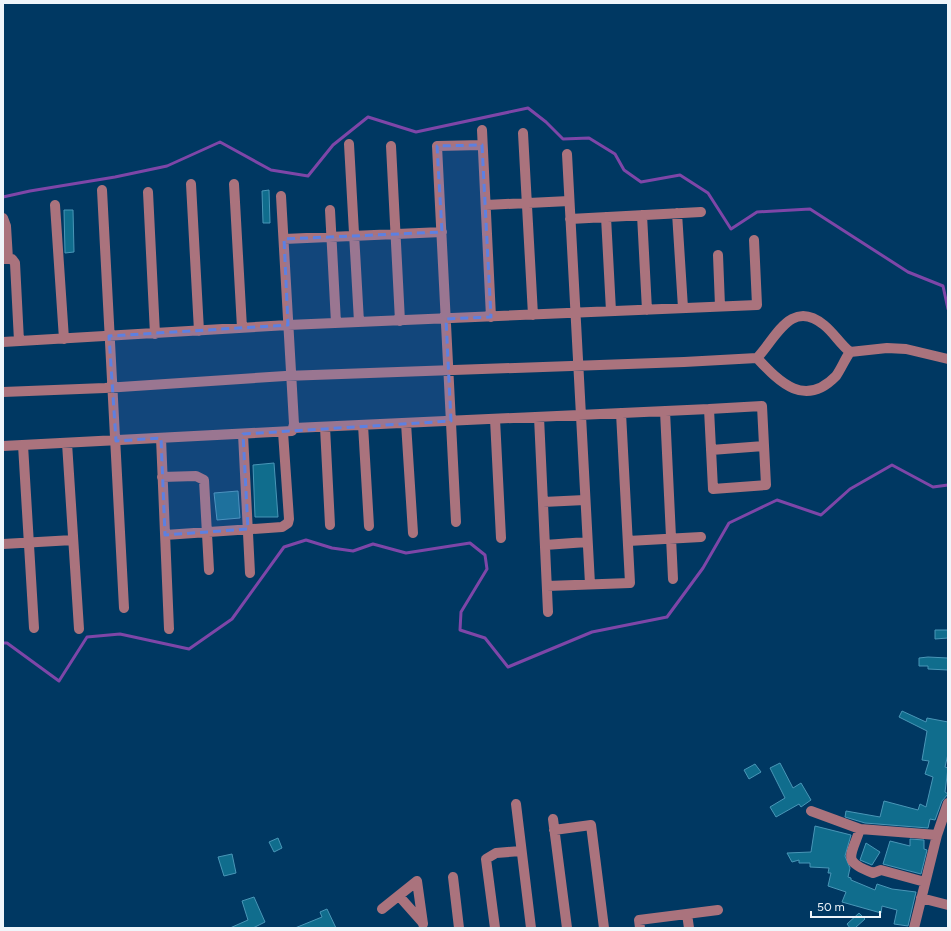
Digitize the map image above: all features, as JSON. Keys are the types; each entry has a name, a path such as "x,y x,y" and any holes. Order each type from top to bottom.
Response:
{"street":[{"path":"482,130 492,317"},
{"path":"523,133 533,315"},
{"path":"349,144 359,322"},
{"path":"456,522 437,146 482,144"},
{"path":"391,146 400,321"},
{"path":"567,154 590,584"},
{"path":"191,184 199,331"},
{"path":"234,184 242,328"},
{"path":"102,190 124,608"},
{"path":"148,192 155,334"},
{"path":"281,196 288,326 293,376 294,428"},
{"path":"486,205 569,201"},
{"path":"55,205 64,339"},
{"path":"330,210 336,323"},
{"path":"570,218 701,212"},
{"path":"677,214 683,308"},
{"path":"642,215 647,310"},
{"path":"606,217 611,311"},
{"path":"3,218 6,226 6,259 14,260 15,263 19,341"},
{"path":"284,239 442,232"},
{"path":"3,342 336,323 757,305 754,240"},
{"path":"718,255 720,306"},
{"path":"3,392 293,376 758,358 766,349 777,330 786,322 799,316 816,319 832,332 850,352 888,348 906,349 948,358"},
{"path":"758,358 784,385 799,391 815,390 826,385 837,374 850,352"},
{"path":"3,446 283,432 292,431 294,428 709,408 762,406 766,485 713,490 709,408"},
{"path":"664,411 673,580"},
{"path":"547,586 630,583 621,413"},
{"path":"538,417 548,612"},
{"path":"495,419 501,538"},
{"path":"406,423 412,533"},
{"path":"363,425 369,526"},
{"path":"325,427 330,525"},
{"path":"165,535 282,528 288,523 289,518 283,432"},
{"path":"243,434 250,573"},
{"path":"161,438 169,630"},
{"path":"67,443 79,629"},
{"path":"23,445 34,628"},
{"path":"711,450 764,446"},
{"path":"162,478 196,476 202,478 208,532 209,570"},
{"path":"543,502 585,500"},
{"path":"628,541 701,537"},
{"path":"3,544 73,540"},
{"path":"545,545 587,542"},
{"path":"914,928 937,835 946,819 948,803"},
{"path":"516,804 531,928"},
{"path":"811,811 860,829 937,835"},
{"path":"552,818 567,928"},
{"path":"554,830 591,825 604,928"},
{"path":"860,829 851,858 852,863 857,867 873,873 881,870 925,882"},
{"path":"495,928 486,859 496,853 522,851"},
{"path":"453,877 459,928"},
{"path":"382,909 417,880 425,926"},
{"path":"399,896 425,926"},
{"path":"921,898 948,905"},
{"path":"640,928 639,920 718,910"},
{"path":"687,914 689,928"}],"highlighted area":[{"path":"482,145 491,317 446,319 451,421 243,434 248,529 165,535 161,438 116,441 109,336 288,325 284,239 442,232 437,146"}],"building":[{"path":"269,190 270,223 263,223 262,191"},
{"path":"64,210 73,210 74,252 65,253"},
{"path":"274,463 278,517 255,517 253,465"},
{"path":"238,491 240,518 217,520 214,493"},
{"path":"935,630 948,630 948,638 935,639"},
{"path":"919,658 948,658 948,670 928,669 928,666 919,666"},
{"path":"902,711 926,722 927,718 948,722 948,754 945,767 948,768 945,792 948,794 942,801 935,820 930,819 928,828 865,823 845,817 846,811 880,817 884,801 918,810 920,804 926,807 933,777 925,774 929,761 922,760 927,731 899,717"},
{"path":"780,763 793,788 801,783 811,800 801,807 799,804 776,817 770,807 785,798 770,768"},
{"path":"755,764 761,772 749,779 744,770"},
{"path":"815,826 851,835 845,856 850,868 848,877 851,878 851,880 875,890 877,884 892,889 916,892 908,926 894,924 897,910 882,906 881,913 842,902 846,892 828,886 831,873 828,873 829,868 810,867 810,863 799,863 799,860 792,862 787,853 811,852"},
{"path":"278,838 282,848 274,852 269,842"},
{"path":"910,839 924,840 924,849 927,850 921,874 883,864 890,841 910,846"},
{"path":"866,843 880,852 872,865 860,860"},
{"path":"232,854 236,873 224,876 218,857"},
{"path":"254,897 265,922 253,928 230,928 248,920 242,901"},
{"path":"327,909 336,928 295,928 322,917 320,912"},
{"path":"859,913 865,919 855,928 850,928 847,924"}],"waterway":[{"path":"3,197 167,166 220,142 271,170 308,176 333,145 368,117 416,132 528,108 546,122 563,139 589,138 615,154 624,170 641,182 680,175 708,193 731,229 757,212 810,209 908,272 943,286 948,309"},
{"path":"3,643 7,643 59,681 87,637 120,634 189,649 232,619 284,547 306,540 332,548 353,551 373,544 406,553 470,543 485,555 487,569 461,612 460,630 485,638 508,667 592,632 667,617 703,568 729,523 777,500 821,515 850,489 892,465 933,487 948,485"}]}
